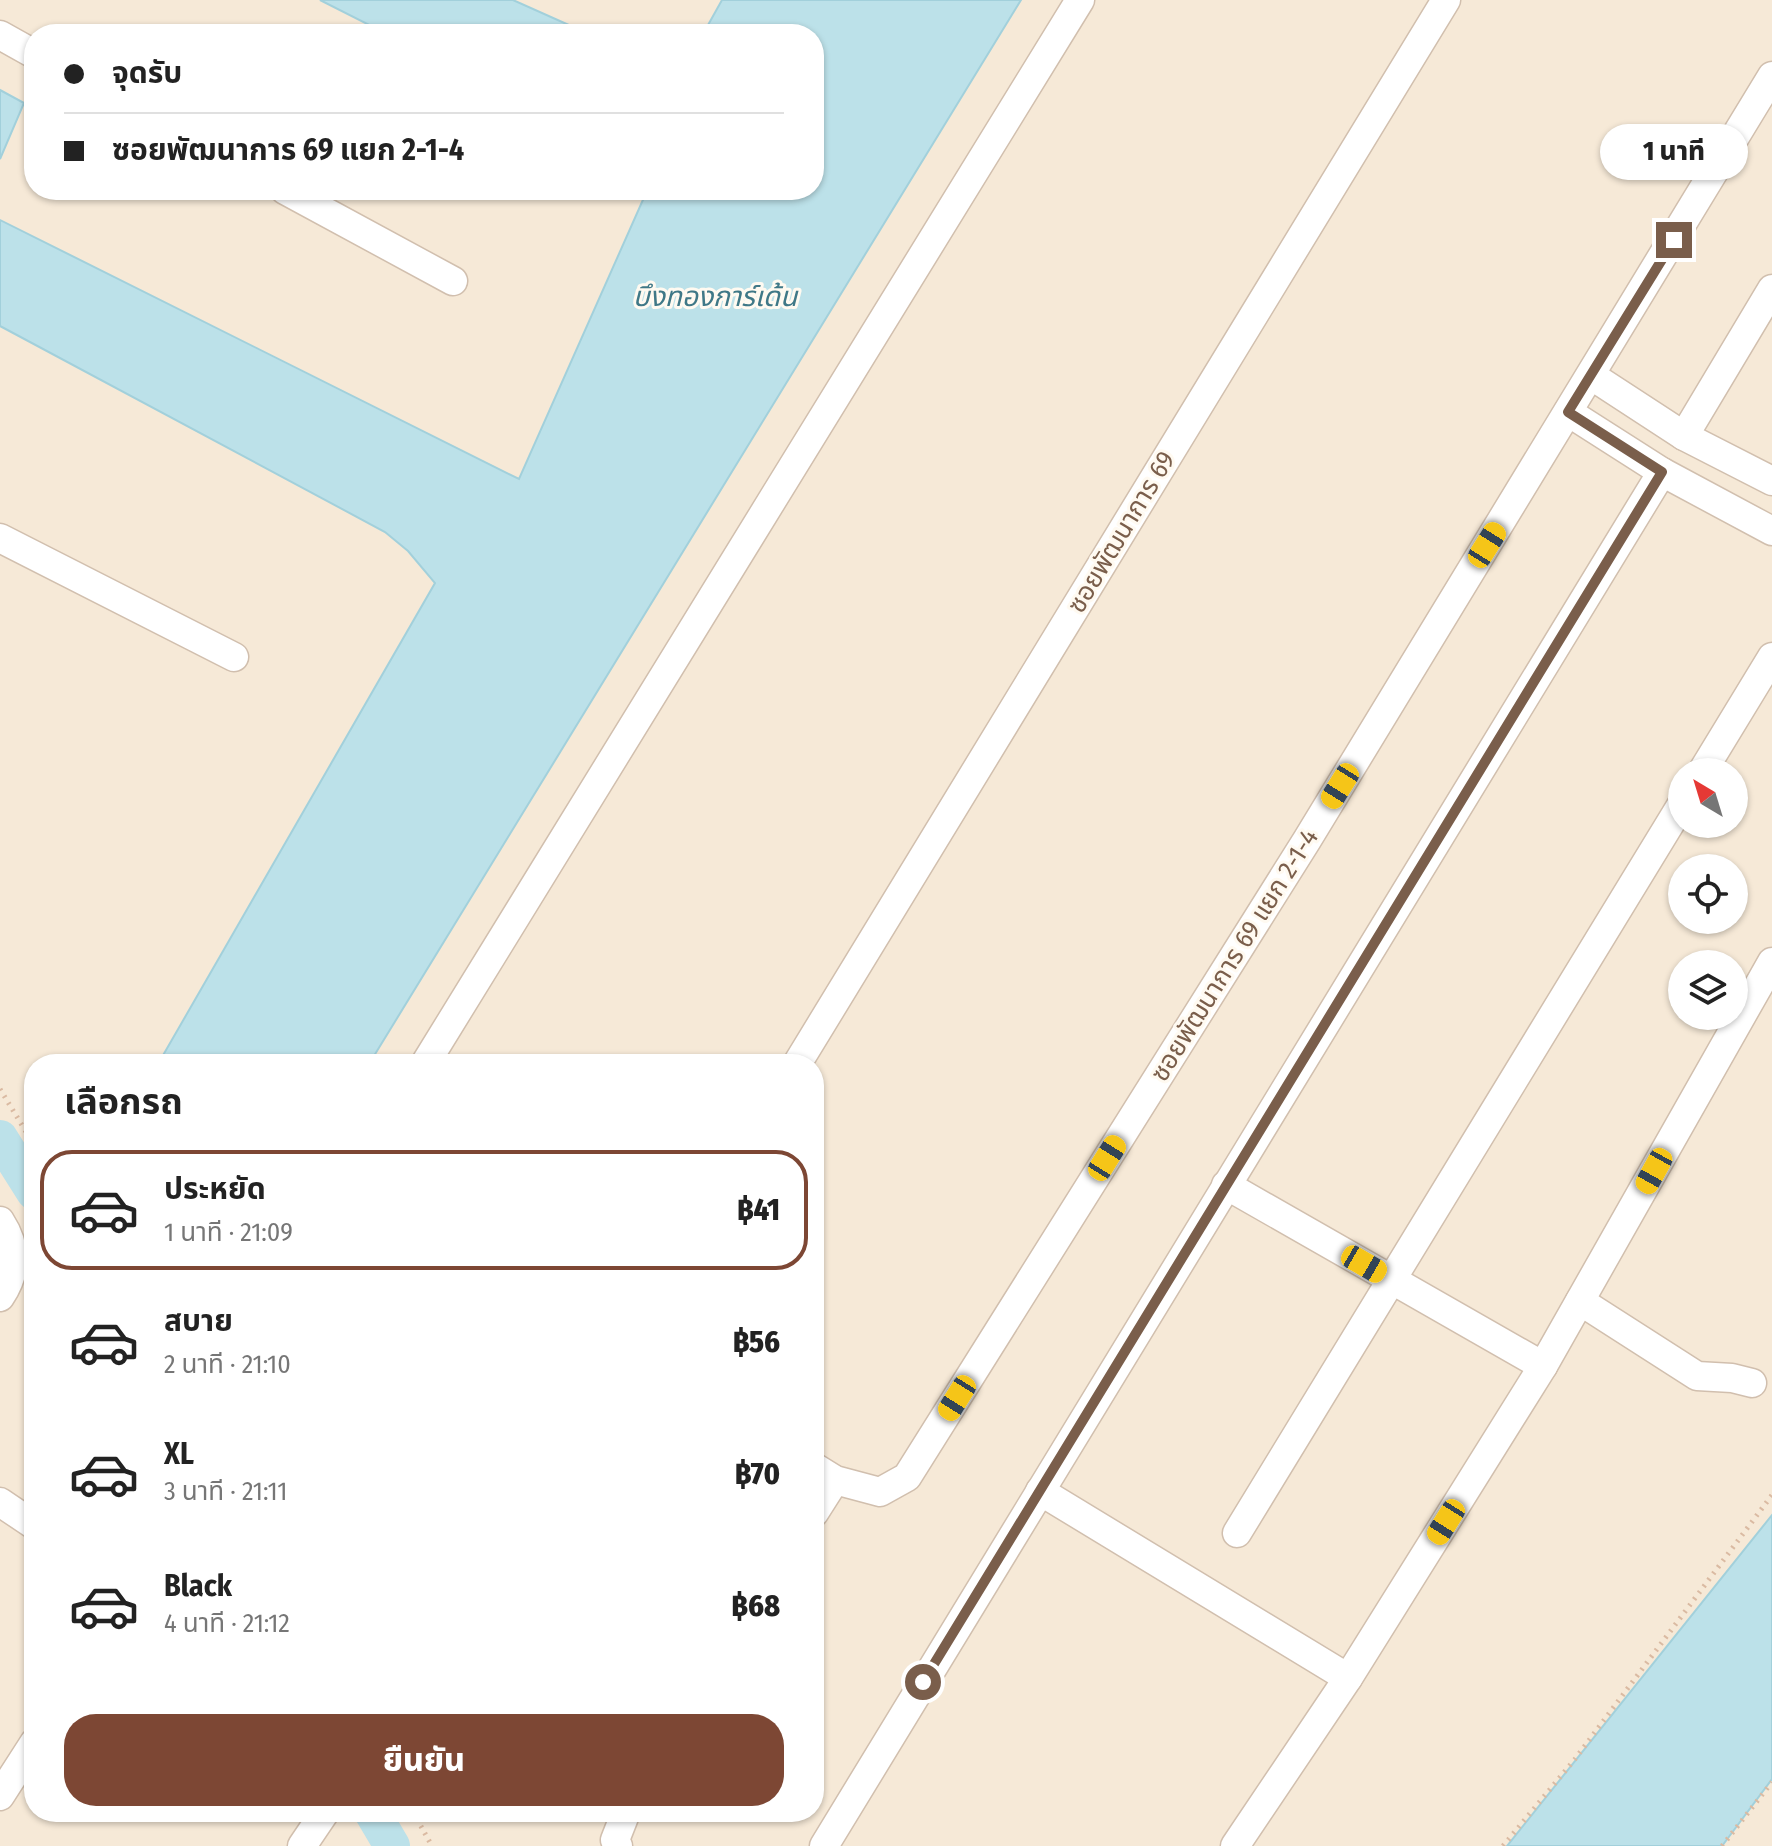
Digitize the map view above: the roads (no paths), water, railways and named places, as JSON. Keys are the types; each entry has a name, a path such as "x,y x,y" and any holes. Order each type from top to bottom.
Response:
{"street":[{"path":"431,1054 1080,0"},
{"name":"ซอยพัฒนาการ 69","path":"803,1054 1446,0"},
{"path":"0,35 24,48"},
{"name":"ซอยพัฒนาการ 69 แยก 2-1-4","path":"825,1473 880,1492 907,1477 1307,840 1772,76"},
{"path":"303,200 453,281"},
{"path":"1684,436 1772,289"},
{"path":"1592,376 1684,436 1772,481"},
{"path":"1568,412 1662,472 1772,531"},
{"path":"824,1846 1662,472"},
{"path":"0,538 234,657"},
{"path":"1711,758 1772,657"},
{"path":"1237,1533 1668,827"},
{"path":"1235,1846 1348,1678 1543,1366 1772,962"},
{"path":"1226,1185 1543,1366"},
{"path":"0,1221 13,1252 13,1278 0,1297"},
{"path":"1580,1301 1697,1376 1732,1378 1752,1383"},
{"path":"1040,1491 1348,1678"},
{"path":"0,1502 24,1518"},
{"path":"0,1796 24,1759"},
{"path":"302,1846 318,1822"},
{"path":"618,1846 615,1840 622,1822"}],"water":[{"path":"320,0 513,0 567,24 367,24"},
{"name":"บึงทองการ์เด้น","path":"722,0 1021,0 375,1054 164,1054 435,583 408,551 385,532 0,326 0,220 519,479 643,200 824,200 824,24 709,24"},
{"path":"0,90 24,103 0,159"},
{"path":"1772,1515 1772,1779 1722,1846 1507,1846"}],"waterway":[{"path":"0,1138 24,1176"},
{"path":"378,1822 392,1846"}]}
